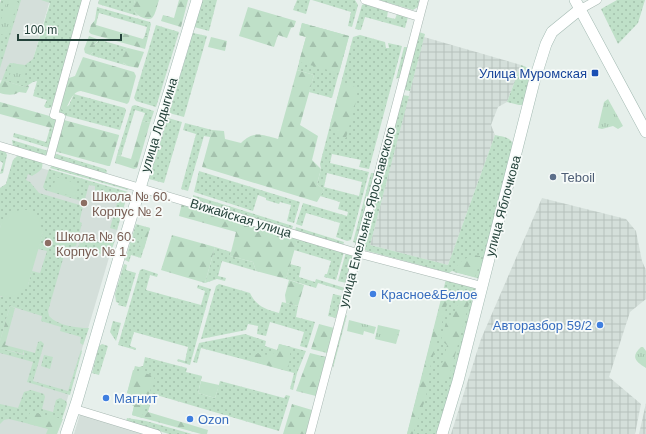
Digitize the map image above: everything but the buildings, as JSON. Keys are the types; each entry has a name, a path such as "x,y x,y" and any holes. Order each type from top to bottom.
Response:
{"main road":[{"name":"улица Лодыгина","path":"66,434 75,409 197,0"},
{"path":"577,5 646,132"},
{"name":"улица Яблочкова","path":"442,434 458,381 546,44 552,32 577,5"}],"street":[{"path":"49,161 61,117 54,115 86,0"},
{"path":"365,0 419,17"},
{"name":"улица Емельяна Ярославского","path":"310,434 424,0"},
{"name":"улица Яблочкова","path":"577,5 597,0"},
{"name":"Вижайская улица","path":"0,146 358,253 482,286"},
{"path":"75,409 157,434"}],"shaded area":[{"path":"5,0 50,0 25,87 0,80 0,18"},
{"path":"424,37 521,65 507,102 498,107 491,125 495,135 448,265 370,245"},
{"path":"13,160 128,193 57,434 0,434 0,188 6,184"},
{"path":"542,198 626,219 636,231 642,261 646,270 646,299 630,312 609,377 641,404 635,434 451,434 481,339"},
{"path":"646,403 646,434 639,434"},
{"path":"80,414 145,434 74,434"}],"green space":[{"path":"1,0 21,0 0,68 0,3"},
{"path":"7,0 18,2 8,36 0,34 0,23"},
{"path":"41,0 84,0 52,106 50,108 46,108 44,106 47,100 33,96 37,81 25,87 2,80 10,63 25,65 33,59 50,3"},
{"path":"99,0 135,0 134,9 138,16 98,4"},
{"path":"135,0 159,0 152,18 145,18 136,14 133,8"},
{"path":"179,0 188,0 181,27 161,21 163,15 174,18"},
{"path":"202,0 217,0 209,31 194,27"},
{"path":"297,0 310,0 306,14 293,10"},
{"path":"312,0 355,0 358,5 352,27 348,26 351,12"},
{"path":"379,0 419,0 418,7 413,10"},
{"path":"617,0 645,0 638,23 618,44 601,9"},
{"path":"364,4 388,11 387,17 395,19 397,14 408,17 405,28 365,17 361,30 355,29 362,5"},
{"path":"97,7 150,22 151,24 148,37 145,35 147,27 99,13 97,20 95,20"},
{"path":"248,7 296,21 294,27 291,28 287,38 278,35 274,47 239,36"},
{"path":"95,20 97,20 96,25 143,39 145,35 148,37 145,49 91,34 89,32 91,25"},
{"path":"302,23 349,36 332,98 309,92 314,75 297,70 306,37 299,35"},
{"path":"302,23 349,36 339,73 299,62 306,37 299,35"},
{"path":"156,25 179,32 156,107 136,101 134,98"},
{"path":"419,32 425,34 410,91 404,90"},
{"path":"193,33 207,36 184,117 169,113"},
{"path":"360,35 385,42 386,48 389,48 388,43 402,46 369,169 359,167 361,160 332,154 330,163 369,172 351,240 347,241 336,237 340,223 306,213 302,226 296,224 303,203 347,216 348,212 338,209 340,202 320,196 324,190 317,184 321,169 320,164 353,37","holes":["327,173 362,182 359,196 324,187"]},
{"path":"89,36 97,39 98,41 93,45 95,47 90,55 85,53 84,49"},
{"path":"211,37 227,41 225,51 208,47"},
{"path":"97,39 128,48 123,50 123,63 128,66 90,55 93,52 93,45 98,42"},
{"path":"404,47 408,47 400,77 396,79"},
{"path":"128,48 144,52 138,68 128,66 119,60 123,50"},
{"path":"83,57 134,72 136,76 129,102 127,104 81,91 75,94 64,111 62,110 61,98 63,89 69,78 75,76"},
{"path":"13,63 27,67 23,82 9,78"},
{"path":"521,65 534,70 523,105 519,105 507,102"},
{"path":"297,70 314,75 300,125 318,136 312,160 321,169 317,184 324,190 317,202 202,167 212,130 224,131 225,139 241,143 250,136 254,135 262,135 278,139"},
{"path":"2,80 25,87 28,85 29,87 26,93 19,92 10,95 2,94 0,93 0,84"},
{"path":"351,83 356,89 357,98 346,138 337,137 330,125 341,84"},
{"path":"74,94 125,108 126,111 120,130 63,115 58,110 60,100 62,110 69,105"},
{"path":"402,95 409,96 370,245 448,265 495,135 504,137 509,139 514,146 480,279 452,271 449,273 364,250"},
{"path":"608,99 623,126 618,129 613,126 602,129 598,128 604,102"},
{"path":"0,102 53,117 57,120 55,129 0,114"},
{"path":"135,105 154,111 150,123 142,121 145,113 135,110 121,156 117,155 132,106"},
{"path":"168,118 182,122 164,183 149,179"},
{"path":"64,120 119,135 110,166 54,151"},
{"path":"142,121 150,123 137,168 134,169 115,163 117,155 131,159"},
{"path":"185,123 212,130 210,137 204,136 188,191 181,189 196,134 183,130"},
{"path":"50,128 55,129 49,148 13,137 14,133 46,142"},
{"path":"12,140 48,151 46,155 43,155 13,146"},
{"path":"0,150 5,151 7,155 3,173 0,174 3,163 0,161"},
{"path":"53,153 105,169 107,171 106,174 54,159"},
{"path":"18,155 42,162 42,167 40,170 32,176 28,174 26,180 30,182 39,193 83,206 80,219 80,222 82,223 76,246 70,247 65,252 48,311 49,316 57,322 73,327 89,328 83,345 80,343 81,337 60,331 61,327 41,321 42,316 10,306 0,341 0,296 1,297 28,285 32,271 40,273 47,251 38,249 43,233 35,217 28,211 18,211 6,219 0,228 0,188 6,184 13,160"},
{"path":"52,165 129,188 128,190 50,168"},
{"path":"49,169 128,192 117,230 110,228 118,199 95,192 95,186 89,185 84,202 45,190 43,187"},
{"path":"199,171 300,202 294,223 287,221 291,205 280,202 279,204 266,200 266,198 258,195 253,211 194,192"},
{"path":"371,173 375,173 356,243 353,242"},
{"path":"56,177 79,184 75,197 52,191"},
{"path":"193,195 293,226 292,229 195,200 193,199"},
{"path":"182,203 298,238 286,279 256,271 253,262 230,256 236,232 179,216"},
{"path":"20,210 27,210 39,219 43,233 28,285 19,294 4,297 0,296 0,228 7,216"},
{"path":"136,224 150,228 141,258 131,255 129,262 125,260"},
{"path":"145,227 150,228 144,249 139,248"},
{"path":"296,227 344,242 343,245 295,231"},
{"path":"83,232 87,233 86,238 99,242 101,236 115,240 111,252 104,255 78,248"},
{"path":"172,235 215,247 205,283 161,270"},
{"path":"298,238 344,252 336,280 324,277 325,274 327,274 331,261 294,250"},
{"path":"215,247 231,252 230,256 253,262 256,271 222,261 218,276 226,278 225,281 217,279 205,283"},
{"path":"346,252 353,256 346,283 338,281"},
{"path":"474,255 480,256 480,262 475,277 454,272 457,265"},
{"path":"124,264 127,265 126,270 136,273 126,307 118,305 119,303 116,302 115,294"},
{"path":"290,264 301,267 299,277 315,282 316,279 345,288 344,291 318,283 316,288 286,279"},
{"path":"143,269 158,274 157,277 150,275 146,290 201,305 205,291 197,288 198,285 211,289 190,365 177,361 178,359 185,361 188,347 134,332 130,346 136,348 136,350 118,345 140,270"},
{"path":"446,279 474,287 476,289 439,434 407,434"},
{"path":"289,280 304,285 298,306 286,303 285,295"},
{"path":"219,284 250,293 258,304 279,313 282,302 298,306 296,317 315,322 307,348 300,346 304,332 270,322 266,336 257,334 258,326 248,324 246,330 201,339 216,286"},
{"path":"463,292 469,297 470,300 451,370 447,378 439,380 439,367 444,360 447,345 441,340 447,319 452,318"},
{"path":"333,294 342,296 336,318 328,316"},
{"path":"447,295 448,300 430,368 426,397 413,434 407,434 442,297"},
{"path":"10,306 15,308 5,345 24,350 23,354 0,348 0,341"},
{"path":"347,315 333,368 332,364 345,316"},
{"path":"349,320 376,327 374,334 364,331 363,335 347,331"},
{"path":"113,321 121,323 116,341 110,332"},
{"path":"319,324 334,328 327,353 311,349"},
{"path":"378,325 400,330 396,344 375,339"},
{"path":"245,334 266,341 265,346 277,350 279,344 306,351 297,373 293,390 290,389 294,373 201,348 197,363 193,362 199,343"},
{"path":"41,341 44,344 33,381 68,391 81,350 82,351 70,395 27,382 33,362 0,353 0,348 24,355 24,350 35,353 38,342"},
{"path":"102,344 108,346 99,375 92,373 99,346"},
{"path":"279,344 291,347 288,371 251,361 253,354 271,355 278,350"},
{"path":"641,347 643,347 646,351 646,368 639,364 635,356"},
{"path":"310,353 326,357 316,396 296,391"},
{"path":"44,355 53,357 50,369 41,366"},
{"path":"145,357 187,368 186,372 202,376 198,393 215,398 220,381 284,398 286,395 290,396 279,431 153,394 148,412 142,418 132,415 134,406 130,404 133,395 127,393 135,366 143,366"},
{"path":"133,370 155,376 142,417 148,412 208,430 207,434 201,434 132,415 134,406 130,404 133,395 127,393"},
{"path":"201,381 219,385 215,398 198,393"},
{"path":"31,390 44,394 45,397 42,409 53,412 56,400 60,398 66,401 67,404 58,431 9,419 4,420 0,424 0,404 18,408 24,392"},
{"path":"292,404 312,410 306,434 283,434"},
{"path":"31,412 63,419 57,434 46,434 48,429 29,424 27,417"},
{"path":"127,418 146,421 192,434 169,434 126,421"}],"place":[{"name":"Улица Муромская","path":"595,73"},
{"name":"Teboil","path":"553,177"},
{"name":"Школа № 60. Корпус № 2","path":"84,203"},
{"name":"Школа № 60. Корпус № 1","path":"48,243"},
{"name":"Красное&Белое","path":"373,294"},
{"name":"Авторазбор 59/2","path":"600,325"},
{"name":"Магнит","path":"106,398"},
{"name":"Ozon","path":"190,419"}]}
